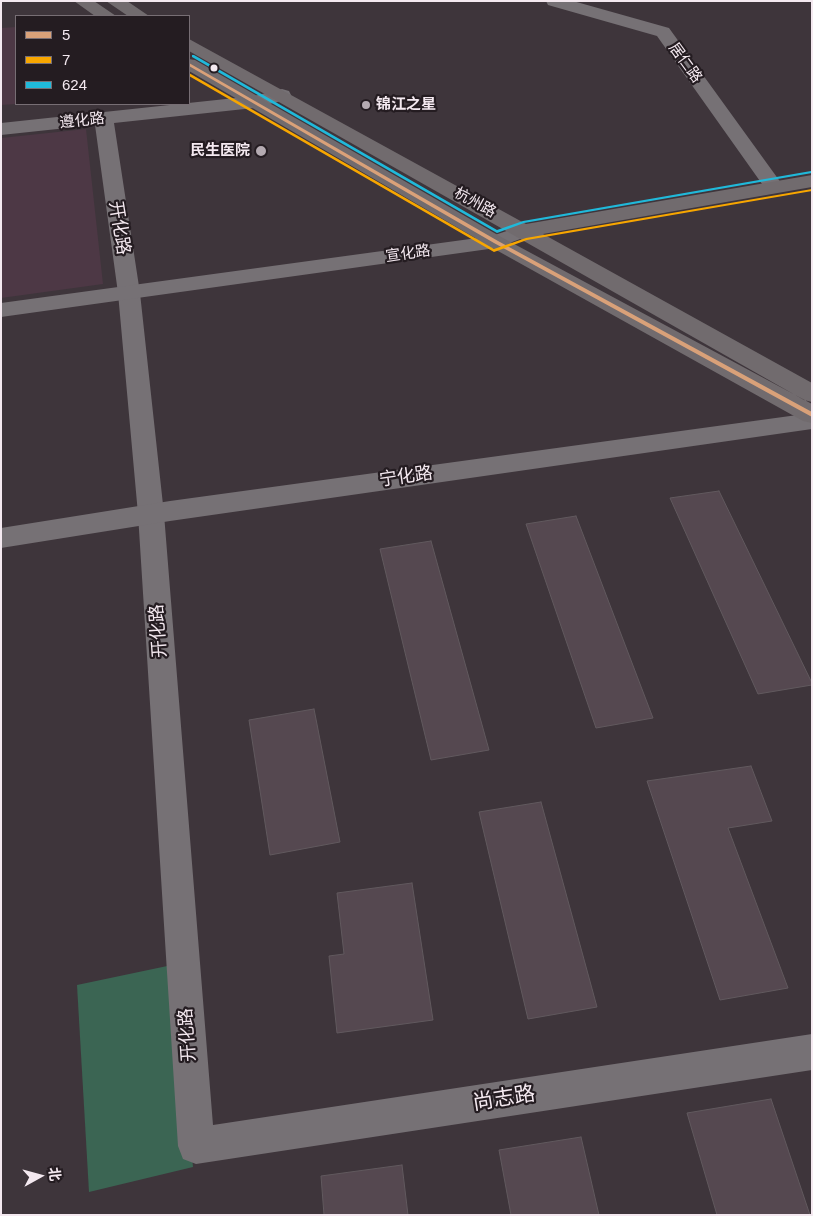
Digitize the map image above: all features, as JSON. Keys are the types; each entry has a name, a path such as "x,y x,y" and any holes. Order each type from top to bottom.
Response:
{"main road":[{"path":"82,1 105,15"},
{"path":"114,1 138,15"},
{"name":"杭州路","path":"190,45 812,394"},
{"name":"杭州路","path":"190,65 496,242 812,415"},
{"name":"宣化路","path":"524,231 812,181"}],"street":[{"name":"居仁路","path":"554,1 662,32 774,187"},
{"name":"遵化路","path":"1,129 254,102 282,95"},
{"name":"开化路","path":"104,118 129,292 151,514 196,1146"},
{"name":"宣化路","path":"1,310 496,242 524,231"},
{"name":"宁化路","path":"1,538 151,514 812,421"},
{"name":"尚志路","path":"196,1146 812,1052"}],"shaded area":[{"path":"15,27 15,104 1,105 1,28"},
{"path":"86,129 103,284 1,298 1,138"}],"green space":[{"path":"172,965 193,1167 89,1192 77,985"}],"building":[{"path":"719,491 812,685 758,694 670,498"},
{"path":"576,516 653,718 596,728 526,524"},
{"path":"431,541 489,750 431,760 380,549"},
{"path":"314,709 340,842 270,855 249,720"},
{"path":"751,766 772,821 728,828 788,988 720,1000 647,781"},
{"path":"541,802 597,1007 528,1019 479,812"},
{"path":"412,883 433,1020 337,1033 329,956 344,954 337,893"},
{"path":"771,1099 810,1215 717,1215 687,1113"},
{"path":"581,1137 599,1215 511,1215 499,1150"},
{"path":"402,1165 408,1215 324,1215 321,1176"}],"transit line":[{"name":"624","path":"193,56 497,232 523,222 811,172"},
{"name":"5","path":"190,65 496,242 812,415"},
{"name":"7","path":"190,75 494,251 526,239 812,190"}],"place":[{"name":"锦江之星","path":"366,105"},
{"name":"民生医院","path":"261,151"}]}
